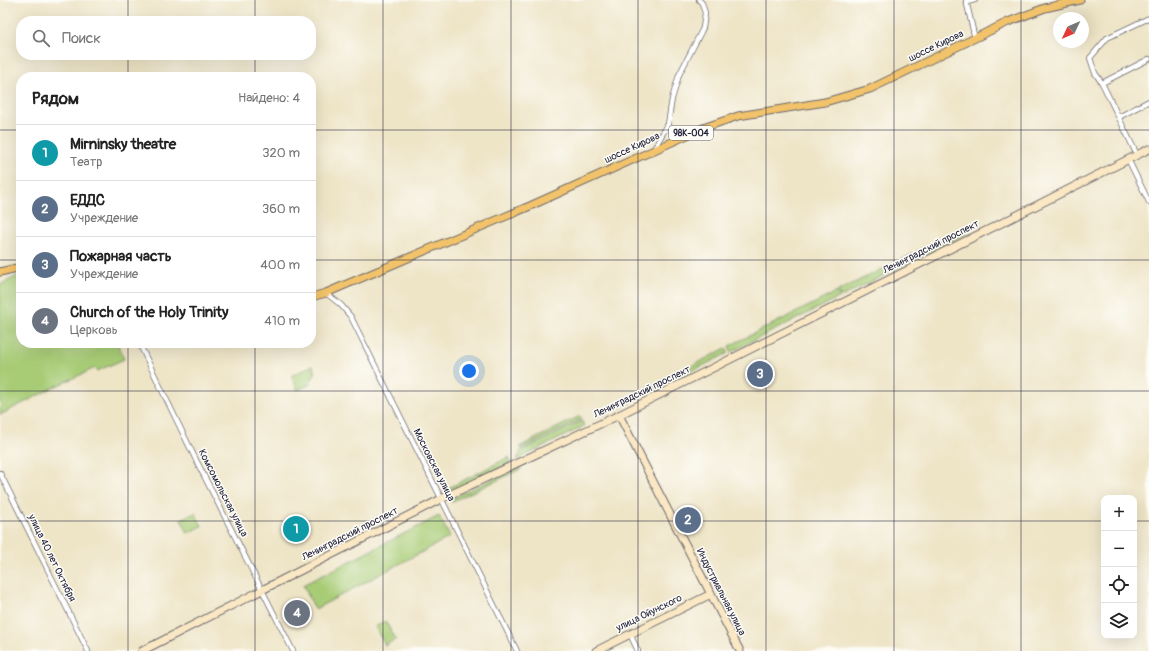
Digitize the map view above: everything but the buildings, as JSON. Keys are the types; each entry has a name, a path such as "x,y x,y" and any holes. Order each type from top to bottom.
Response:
{"main road":[{"name":"шоссе Кирова","path":"316,296 326,293 530,206 703,128 738,116 825,102 870,89 1030,13 1080,0"},
{"name":"Ленинградский проспект","path":"142,651 441,499 619,415 1149,149"},
{"path":"0,272 16,268"},
{"name":"Индустриальная улица","path":"619,415 740,651"},
{"name":"улица Ойунского","path":"596,651 711,594"}],"street":[{"path":"654,149 668,124 672,100 679,75 703,28 705,13 702,3 699,0"},
{"path":"975,0 966,1 975,38"},
{"path":"1137,155 1102,83 1095,73 1090,58 1107,38 1149,18"},
{"path":"1102,83 1149,59"},
{"path":"1119,117 1149,101"},
{"path":"1128,159 1149,202"},
{"name":"Московская улица","path":"326,293 341,305 351,317 517,651"},
{"name":"Комсомольская улица","path":"141,348 293,651"},
{"name":"улица 40 лет Октября","path":"0,472 88,651"},
{"path":"630,634 638,651"}],"green space":[{"path":"963,229 966,234 841,297 838,291"},
{"path":"16,277 16,348 119,348 124,359 97,371 95,368 0,415 0,285"},
{"path":"837,292 840,297 731,352 729,346"},
{"path":"726,348 728,353 680,377 676,378 674,375"},
{"path":"313,365 315,374 309,385 298,390 291,376"},
{"path":"665,380 664,385 620,407 618,403"},
{"path":"580,416 582,419 521,449 521,446"},
{"path":"582,421 584,426 517,460 521,451"},
{"path":"509,457 511,462 448,494 443,491"},
{"path":"520,466 521,469 451,502 450,499"},
{"path":"195,513 202,526 188,533 181,519"},
{"path":"439,516 450,537 315,609 303,585"},
{"path":"385,621 396,639 385,645 375,627"}],"place":[{"name":"Пожарная часть","path":"760,374"},
{"name":"ЕДДС","path":"688,520"},
{"name":"Mirninsky theatre","path":"296,529"},
{"name":"Church of the Holy Trinity","path":"297,613"}]}
